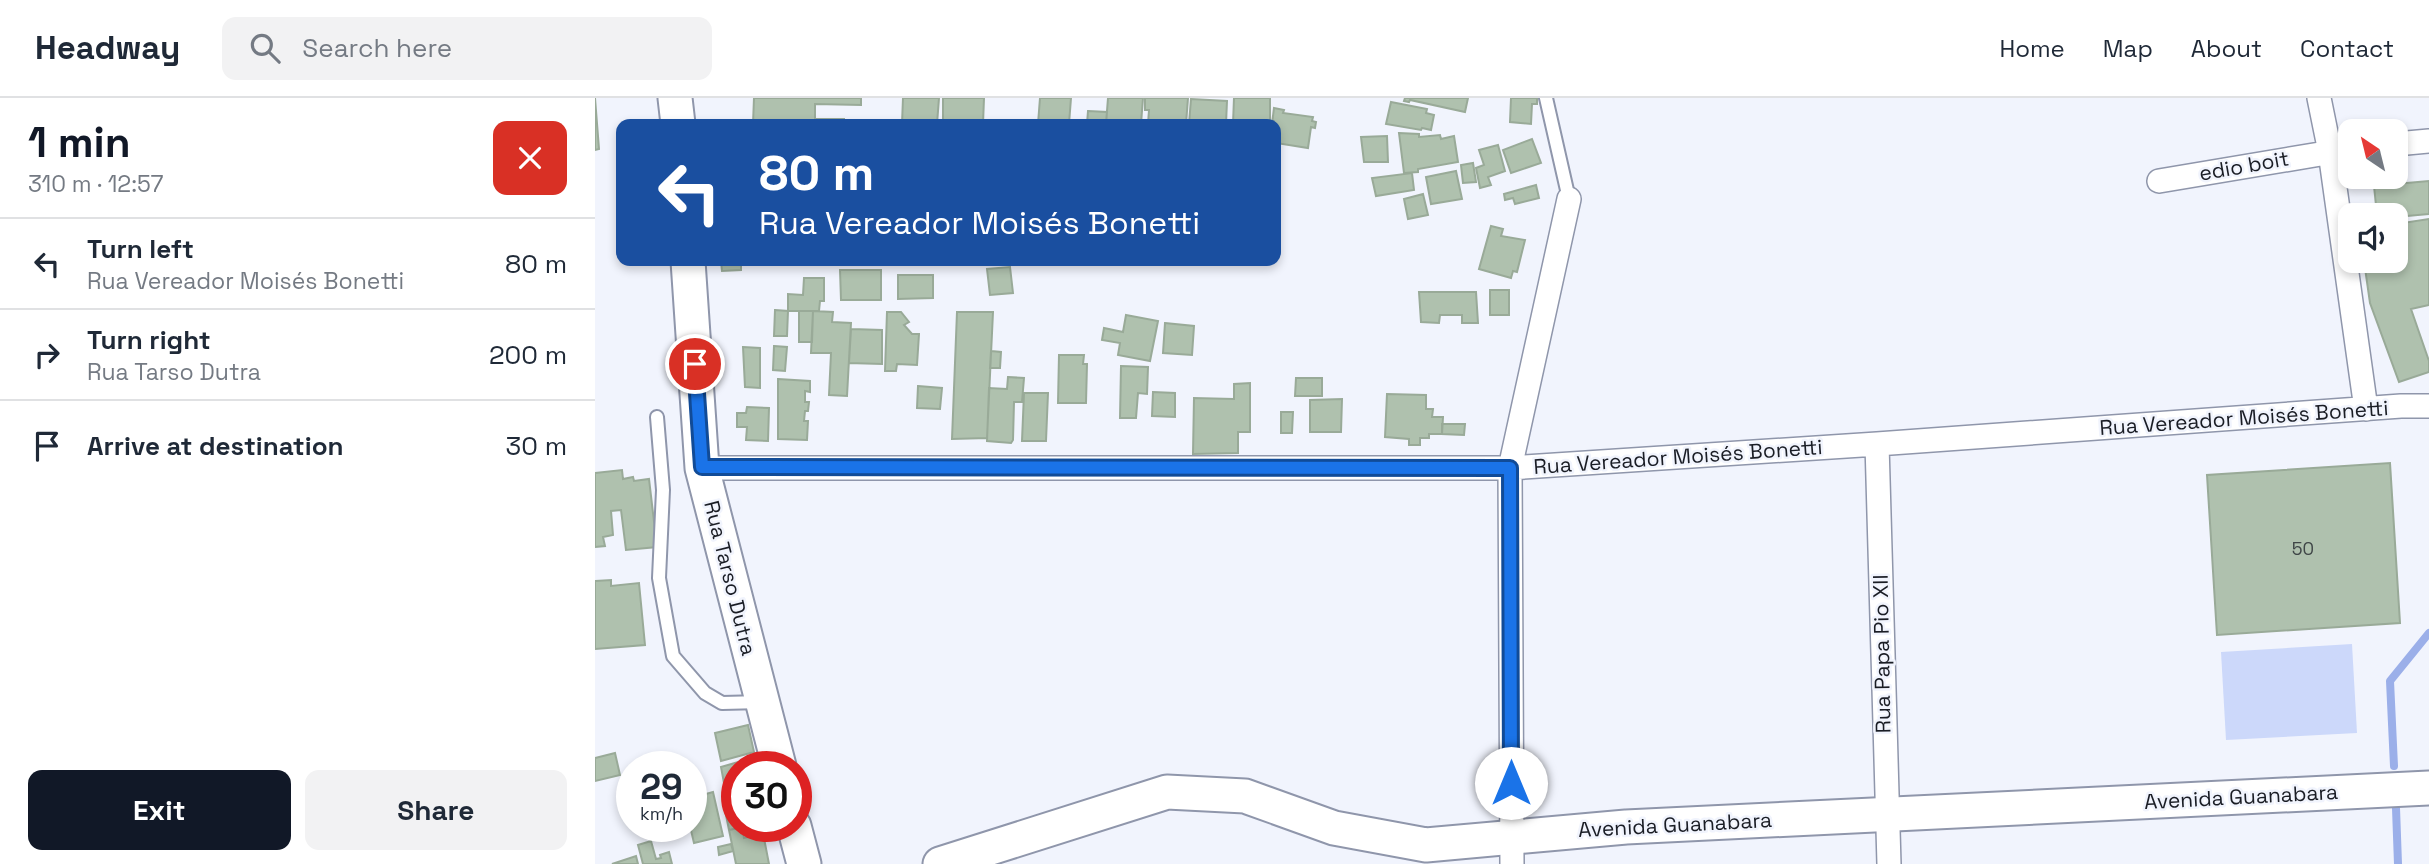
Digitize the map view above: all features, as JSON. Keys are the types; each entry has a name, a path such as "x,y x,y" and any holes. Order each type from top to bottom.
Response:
{"street":[{"path":"675,98 677,119"},
{"path":"2319,98 2338,146"},
{"path":"2408,143 2429,141"},
{"name":"edio boit","path":"2159,181 2338,151"},
{"path":"2344,189 2366,409"},
{"path":"1511,850 1510,468 1569,199"},
{"name":"Rua Tarso Dutra","path":"688,266 702,467 775,751"},
{"name":"Rua Vereador Moisés Bonetti","path":"2401,406 2429,392"},
{"name":"Rua Vereador Moisés Bonetti","path":"702,467 1510,468 2429,406"},
{"name":"Rua Papa Pio XII","path":"1877,444 1889,864"},
{"name":"Avenida Guanabara","path":"940,864 1167,792 1245,796 1333,828 1426,845 1511,850 1626,827 2429,788"},
{"path":"798,842 804,864"}],"lane":[{"path":"1546,98 1569,199"},
{"path":"657,417 663,490 659,578 673,656 705,694 722,703 762,702"}],"shaded area":[{"path":"2352,644 2357,733 2226,740 2221,652"}],"building":[{"path":"595,98 599,149 595,150"},
{"path":"754,98 861,98 861,105 815,104 815,119 753,119"},
{"path":"903,98 939,98 937,119 902,119"},
{"path":"943,98 984,98 983,119 943,119"},
{"path":"1040,98 1071,98 1069,119 1038,119"},
{"path":"1108,98 1143,98 1141,119 1106,119"},
{"path":"1145,98 1188,98 1186,119 1148,119 1149,110 1145,110"},
{"path":"1234,98 1270,98 1270,119 1233,119"},
{"path":"1405,98 1468,98 1465,112 1404,101"},
{"path":"1511,98 1537,98 1537,104 1532,104 1531,124 1510,122"},
{"path":"1191,99 1227,101 1226,119 1189,119"},
{"path":"1391,102 1427,109 1426,113 1434,115 1431,130 1386,124"},
{"path":"1274,108 1284,110 1283,113 1313,117 1312,121 1316,122 1315,128 1311,127 1308,148 1281,144 1281,119 1273,119"},
{"path":"1088,111 1107,112 1106,119 1087,119"},
{"path":"1399,133 1419,134 1419,137 1440,135 1441,139 1454,136 1458,162 1404,173"},
{"path":"1387,136 1388,162 1364,162 1361,137"},
{"path":"1532,139 1541,163 1511,173 1503,150"},
{"path":"1498,145 1505,171 1488,177 1491,185 1480,188 1476,168 1484,165 1479,150"},
{"path":"1473,163 1476,182 1463,183 1461,165"},
{"path":"1456,171 1462,199 1431,204 1426,177"},
{"path":"1412,173 1414,190 1376,196 1372,178"},
{"path":"2429,181 2429,214 2408,216 2408,203 2376,203 2374,189 2408,189 2408,183"},
{"path":"1536,185 1539,198 1515,204 1513,198 1505,200 1504,194"},
{"path":"1423,194 1428,215 1408,219 1404,199"},
{"path":"2429,219 2429,305 2411,309 2429,361 2429,372 2399,382 2370,303 2366,273 2408,273 2408,222"},
{"path":"1491,226 1503,229 1501,236 1525,240 1517,272 1513,271 1511,278 1479,269"},
{"path":"722,266 741,266 741,270 722,271"},
{"path":"1010,267 1013,293 990,295 987,269"},
{"path":"840,270 881,270 881,300 841,300"},
{"path":"898,275 933,275 933,298 898,299"},
{"path":"804,278 824,278 824,301 820,301 819,311 788,311 788,294 803,295"},
{"path":"1490,290 1509,290 1509,315 1490,315"},
{"path":"1419,292 1476,292 1478,323 1462,323 1462,315 1440,315 1439,323 1421,322"},
{"path":"775,310 788,311 787,336 774,336"},
{"path":"799,311 813,311 812,342 799,342"},
{"path":"813,311 833,312 832,322 851,323 847,396 829,395 831,353 811,353"},
{"path":"887,312 901,312 909,322 904,325 912,334 919,334 917,365 897,364 896,371 885,371"},
{"path":"957,312 993,312 987,438 952,439"},
{"path":"1126,315 1158,321 1150,361 1118,355 1120,343 1102,340 1104,328 1123,332"},
{"path":"1165,323 1194,326 1192,355 1163,353"},
{"path":"851,329 882,330 882,364 849,363"},
{"path":"774,346 787,347 785,371 773,370"},
{"path":"743,347 760,348 760,388 745,387"},
{"path":"991,351 1001,352 1000,368 990,368"},
{"path":"1059,355 1084,355 1083,364 1087,364 1086,403 1058,403"},
{"path":"1121,366 1148,367 1147,394 1138,393 1136,418 1120,418"},
{"path":"1008,377 1024,378 1022,402 1014,402 1013,440 1011,443 987,441 989,388 1007,389"},
{"path":"1296,378 1322,378 1322,396 1295,396"},
{"path":"778,379 810,381 810,392 805,391 805,402 809,402 804,421 808,421 807,440 778,439"},
{"path":"1250,383 1250,432 1238,432 1238,453 1193,454 1194,398 1234,399 1234,384"},
{"path":"918,386 942,388 940,409 917,408"},
{"path":"1153,392 1175,393 1175,417 1152,416"},
{"path":"1024,393 1048,393 1046,441 1022,441"},
{"path":"1387,394 1426,395 1426,409 1433,409 1432,417 1443,417 1442,434 1429,434 1429,438 1420,438 1420,445 1409,445 1409,439 1385,437"},
{"path":"1342,399 1341,432 1310,432 1310,400"},
{"path":"747,407 769,408 768,441 746,440 747,427 737,427 737,413 746,413"},
{"path":"1281,412 1293,412 1292,433 1281,433"},
{"path":"1442,424 1465,424 1464,435 1442,434"},
{"path":"2390,463 2400,623 2217,635 2207,475"},
{"path":"622,470 623,479 649,479 657,547 626,550 621,510 611,511 613,535 603,537 605,546 595,547 595,473"},
{"path":"611,580 611,586 639,583 645,645 595,649 595,581"},
{"path":"748,725 754,751 721,751 721,761 715,733"},
{"path":"615,753 616,776 595,781 595,758"},
{"path":"713,792 721,836 707,840 707,794"},
{"path":"651,842 656,859 669,852 672,864 643,864 638,845"},
{"path":"731,842 765,842 769,864 736,864"},
{"path":"731,844 733,851 719,855 718,847"},
{"path":"636,856 638,864 612,864"}],"waterway":[{"path":"2394,766 2390,681 2429,633"},
{"path":"2396,808 2398,864"}],"route":[{"path":"695,364 702,467 1510,468 1511,783"}]}
